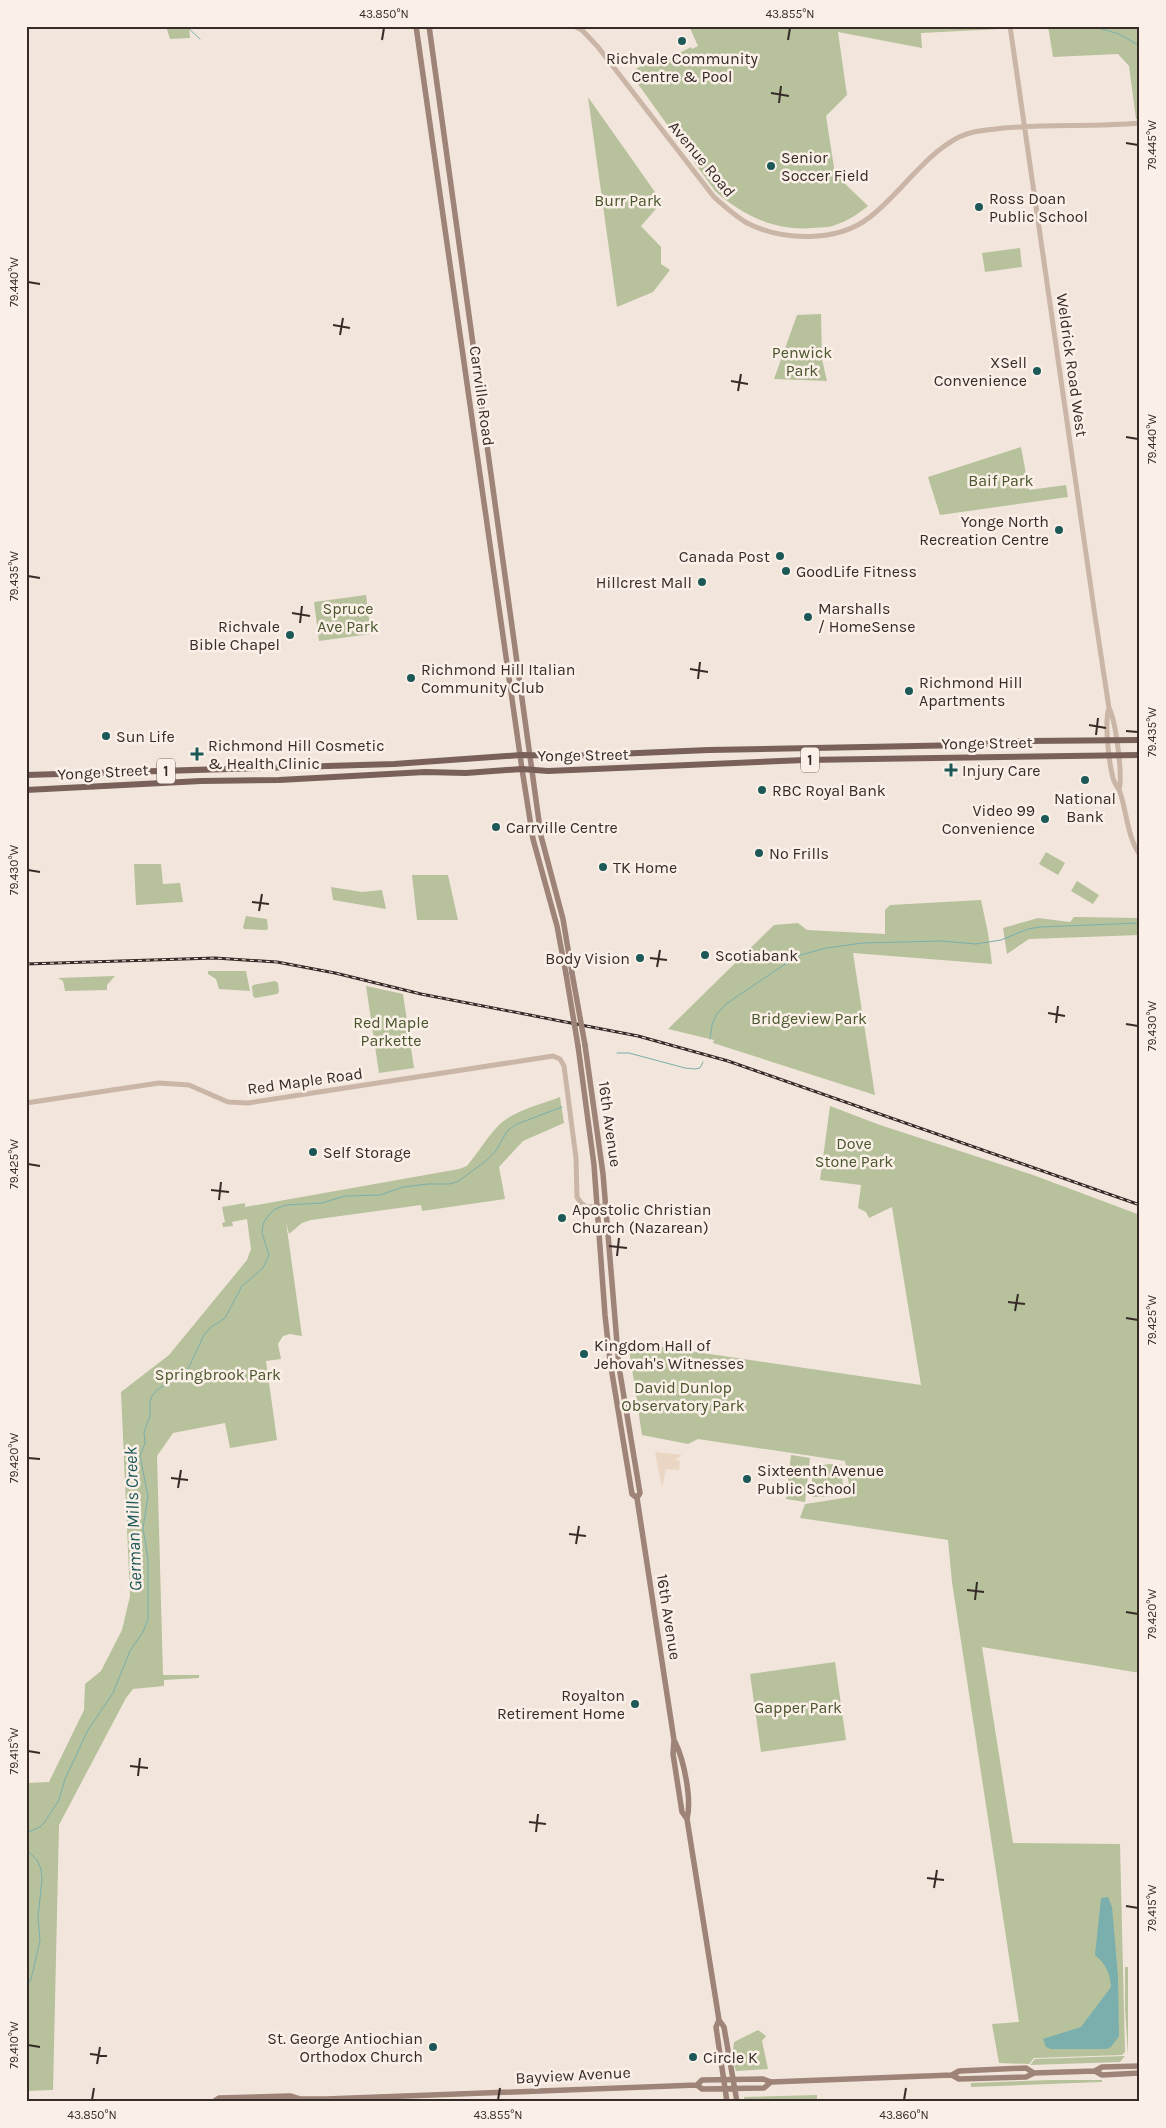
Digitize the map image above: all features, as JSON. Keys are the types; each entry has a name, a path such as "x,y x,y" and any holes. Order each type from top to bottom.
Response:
{"main road":[{"name":"Carrville Road","path":"416,26 522,769"},
{"name":"Carrville Road","path":"429,26 530,755"},
{"path":"436,171 448,169"},
{"path":"501,624 511,622"},
{"path":"509,682 519,680"},
{"name":"Yonge Street","path":"26,775 385,764 520,755 1140,740"},
{"name":"16th Avenue","path":"530,755 541,836 563,919 598,1206 611,1366 632,1494 637,1498"},
{"name":"Yonge Street","path":"26,790 425,772 466,773 522,769 557,770 805,760 1140,755"},
{"name":"16th Avenue","path":"522,769 533,839 569,973 585,1045 602,1164 619,1367 640,1493 637,1498 674,1740 682,1758 690,1808 687,1819 719,2020 724,2027 733,2088 737,2102"},
{"name":"16th Avenue","path":"719,2020 716,2027 727,2102"},
{"name":"Bayview Avenue","path":"696,2085 702,2080 723,2079 763,2079 771,2082 952,2075 959,2079 1026,2077 1034,2073 1095,2071 1102,2067 1140,2066"},
{"name":"Bayview Avenue","path":"1095,2071 1102,2075 1140,2073"},
{"name":"Bayview Avenue","path":"208,2102 213,2102 219,2098 290,2096 297,2100 696,2085 702,2089 764,2088 771,2082"}],"street":[{"name":"Avenue Road","path":"574,26 583,28 714,197 747,223 787,235 819,236 852,228 868,219 930,158 959,137 980,130 1025,126 1140,123"},
{"name":"Weldrick Road West","path":"1010,26 1109,708 1113,715 1117,740 1122,782 1120,790"},
{"name":"Weldrick Road West","path":"1109,708 1106,715 1113,780 1120,790"},
{"path":"1120,790 1129,831 1140,855"},
{"name":"Red Maple Road","path":"26,1103 159,1083 177,1083 199,1088 228,1102 248,1103 553,1056 560,1059 564,1066 569,1095 577,1197 587,1207 598,1206"},
{"path":"598,1206 605,1206"}],"green space":[{"path":"166,26 189,26 190,38 170,39"},
{"path":"689,26 998,26 999,29 921,33 922,48 838,32 847,95 826,116 835,174 868,206 849,219 833,226 799,228 786,227 760,220 737,208 715,191 630,73 654,57 662,62 691,47 692,49 698,46"},
{"path":"1048,26 1132,26 1140,31 1140,119 1136,119 1129,66 1118,54 1053,57"},
{"name":"Burr Park","path":"588,97 662,202 641,226 661,247 661,264 670,270 653,292 617,307"},
{"path":"1020,248 1022,267 985,272 982,253"},
{"name":"Penwick Park","path":"821,314 822,359 827,381 774,379 797,315"},
{"name":"Baif Park","path":"1021,447 1029,490 1066,485 1068,497 940,515 928,477"},
{"name":"Spruce Ave Park","path":"366,595 371,634 319,641 314,602"},
{"path":"1046,852 1065,863 1058,875 1039,864"},
{"path":"134,864 161,864 163,884 180,883 183,902 136,905"},
{"path":"412,875 448,875 458,920 417,920"},
{"path":"1077,881 1099,895 1093,904 1071,891"},
{"path":"331,887 362,892 382,890 386,909 333,900"},
{"name":"Bridgeview Park","path":"981,900 992,964 853,953 875,1095 713,1043 714,1040 668,1029 774,925 798,923 807,930 885,934 885,910 890,905"},
{"path":"246,916 267,919 268,929 244,929"},
{"path":"1074,917 1140,918 1140,935 1029,939 1007,954 1003,928 1038,918 1070,922"},
{"path":"208,971 246,971 250,991 219,989 216,979 208,974"},
{"path":"115,976 107,985 107,990 65,991 63,981 58,978"},
{"path":"275,981 278,983 279,992 277,994 255,998 253,996 253,985"},
{"name":"Red Maple Parkette","path":"366,986 403,994 414,1068 379,1073"},
{"name":"Springbrook Park","path":"560,1097 564,1123 523,1141 499,1167 505,1199 422,1211 421,1205 311,1220 302,1223 289,1234 286,1222 302,1336 290,1334 283,1336 278,1344 281,1359 266,1361 277,1440 230,1448 225,1423 173,1433 157,1456 163,1675 199,1675 199,1678 164,1680 164,1686 133,1689 126,1698 59,1825 53,2090 26,2091 26,1783 49,1782 84,1710 85,1684 101,1671 122,1630 130,1596 121,1392 169,1355 247,1260 251,1249 247,1219 232,1222 233,1226 223,1227 222,1223 225,1222 222,1207 245,1203 245,1207 459,1169 467,1166 492,1132 508,1118"},
{"path":"830,1106 880,1125 1033,1175 1140,1215 1140,1673 982,1647 1013,1843 1120,1844 1125,2052 1122,2055 1034,2058 1029,2064 999,2063 992,2024 1019,2022 952,1582 948,1540 800,1518 805,1504 851,1497 845,1461 698,1439 688,1444 642,1435 628,1342 921,1385 892,1207 869,1218 866,1212 858,1208 861,1185 820,1180"},
{"path":"791,1455 810,1458 805,1502 786,1499"},
{"path":"829,1464 842,1465 843,1494 812,1497 814,1473 818,1466"},
{"name":"Gapper Park","path":"835,1662 846,1740 761,1752 750,1674"},
{"path":"1125,1967 1128,1967 1128,2056 1125,2009"},
{"path":"758,2030 766,2036 762,2041 768,2069 736,2071 732,2059 734,2042"},
{"path":"1125,2056 1120,2062 1030,2065 1035,2059"},
{"path":"1102,2080 1102,2082 971,2087 971,2083"},
{"path":"817,2095 817,2102 745,2102 744,2097"}],"shaded area":[{"path":"655,1452 682,1455 675,1460 680,1461 679,1470 666,1469 662,1488"}],"water":[{"path":"1108,1897 1112,1907 1118,1976 1119,2036 1111,2047 1106,2049 1051,2049 1046,2047 1043,2039 1081,2027 1111,1987 1107,1969 1095,1955 1101,1898"}],"waterway":[{"path":"186,26 200,39"},
{"path":"1092,26 1119,34 1140,46"},
{"path":"1140,50 1137,54 1140,63"},
{"name":"German Mills Creek","path":"710,1039 716,1015 726,1004 797,956 826,948 863,943 941,941 976,944 1001,940 1028,929 1040,927 1140,923"},
{"name":"German Mills Creek","path":"617,1053 629,1053 685,1068 700,1068 703,1062"},
{"name":"German Mills Creek","path":"26,1833 40,1827 59,1800 65,1779 88,1730 113,1693 130,1651 143,1632 148,1619 148,1559 143,1528 148,1496 140,1456 145,1443 144,1432 150,1416 152,1396 157,1390 188,1369 204,1335 211,1327 225,1318 242,1286 263,1268 269,1255 262,1233 263,1224 267,1217 275,1209 286,1205 322,1203 345,1196 380,1195 403,1187 457,1182 495,1152 508,1130 517,1124 562,1107"},
{"name":"German Mills Creek","path":"26,1849 37,1860 41,1869 42,1879 38,1917 40,1941 31,1979 26,1988"}],"railway":[{"path":"26,964 215,958 277,962 335,973 421,994 638,1036 728,1061 1140,1205"}],"place":[{"name":"Richvale Community Centre & Pool","path":"682,41"},
{"name":"Senior Soccer Field","path":"771,166"},
{"name":"Ross Doan Public School","path":"979,207"},
{"name":"XSell Convenience","path":"1037,371"},
{"name":"Yonge North Recreation Centre","path":"1059,530"},
{"name":"Canada Post","path":"780,556"},
{"name":"GoodLife Fitness","path":"786,571"},
{"name":"Hillcrest Mall","path":"702,582"},
{"name":"Marshalls / HomeSense","path":"808,617"},
{"name":"Richvale Bible Chapel","path":"290,635"},
{"name":"Richmond Hill Italian Community Club","path":"411,678"},
{"name":"Richmond Hill Apartments","path":"909,691"},
{"name":"Sun Life","path":"106,736"},
{"name":"Richmond Hill Cosmetic & Health Clinic","path":"197,754"},
{"name":"Injury Care","path":"951,770"},
{"name":"National Bank","path":"1085,780"},
{"name":"RBC Royal Bank","path":"762,790"},
{"name":"Video 99 Convenience","path":"1045,819"},
{"name":"Carrville Centre","path":"496,827"},
{"name":"No Frills","path":"759,853"},
{"name":"TK Home","path":"603,867"},
{"name":"Scotiabank","path":"705,955"},
{"name":"Body Vision","path":"640,958"},
{"name":"Self Storage","path":"313,1152"},
{"name":"Apostolic Christian Church (Nazarean)","path":"562,1218"},
{"name":"Kingdom Hall of Jehovah's Witnesses","path":"584,1354"},
{"name":"Sixteenth Avenue Public School","path":"747,1479"},
{"name":"Royalton Retirement Home","path":"635,1704"},
{"name":"St. George Antiochian Orthodox Church","path":"433,2047"},
{"name":"Circle K","path":"693,2057"}],"park label":[{"name":"Dove Stone Park","path":"854,1152"},
{"name":"David Dunlop Observatory Park","path":"683,1396"}]}
